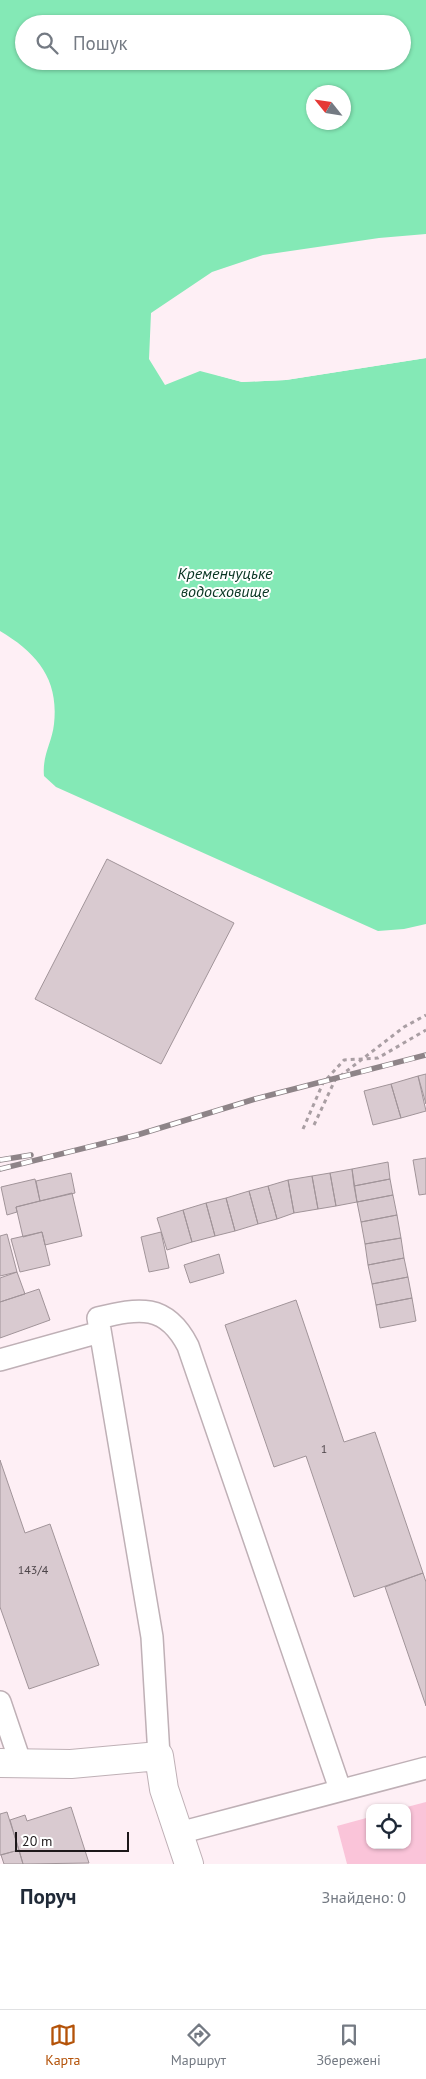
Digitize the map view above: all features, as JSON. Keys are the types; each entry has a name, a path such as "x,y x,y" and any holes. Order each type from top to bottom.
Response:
{"street":[{"path":"10,1764 71,1764 159,1756 164,1789 189,1864"}],"lane":[{"path":"159,1756 152,1636 98,1318 139,1310 156,1313 169,1319 180,1330 191,1355 340,1789"},
{"path":"0,1360 100,1332"},
{"path":"0,1702 10,1764"},
{"path":"178,1833 426,1768"}],"path":[{"path":"314,1125 335,1080 404,1027 426,1015"},
{"path":"303,1128 323,1083 344,1060 378,1058 426,1030"}],"shaded area":[{"path":"426,1802 426,1864 347,1864 337,1826 366,1818 366,1849 411,1849 411,1806"}],"water":[{"name":"Кременчуцьке водосховище","path":"0,0 426,0 426,234 379,238 263,255 212,272 151,313 149,359 165,385 200,371 242,382 286,380 426,358 426,924 404,929 378,931 56,787 44,776 44,762 54,724 55,708 53,694 43,669 25,648 0,631"}],"pier":[{"path":"426,356 426,358 286,380 242,382 217,375 213,371 243,379 285,378"}],"building":[{"path":"107,859 234,923 161,1064 35,999"},
{"path":"426,1074 426,1104 418,1076"},
{"path":"418,1076 426,1111 401,1118 391,1084"},
{"path":"391,1084 401,1118 373,1125 364,1091"},
{"path":"426,1158 426,1194 419,1195 413,1160"},
{"path":"388,1162 390,1179 354,1186 352,1169"},
{"path":"352,1169 357,1202 336,1206 330,1173"},
{"path":"71,1173 75,1193 40,1201 36,1181"},
{"path":"330,1173 336,1206 318,1209 312,1176"},
{"path":"312,1176 318,1209 294,1213 288,1180"},
{"path":"35,1179 40,1201 16,1207 17,1212 7,1215 1,1187"},
{"path":"390,1179 393,1195 357,1202 354,1186"},
{"path":"288,1180 294,1213 277,1219 268,1186"},
{"path":"268,1186 277,1219 258,1224 249,1191"},
{"path":"249,1191 258,1224 235,1231 226,1198"},
{"path":"72,1193 82,1236 45,1245 42,1232 23,1237 16,1207"},
{"path":"393,1195 397,1215 361,1222 357,1202"},
{"path":"226,1198 235,1231 215,1236 206,1203"},
{"path":"206,1203 215,1236 192,1242 183,1210"},
{"path":"183,1210 192,1242 167,1250 157,1218"},
{"path":"397,1215 401,1238 365,1244 361,1222"},
{"path":"42,1232 50,1265 20,1272 11,1239"},
{"path":"161,1232 169,1268 149,1272 141,1237"},
{"path":"7,1234 17,1272 0,1276 0,1236"},
{"path":"401,1238 404,1258 368,1265 365,1244"},
{"path":"219,1254 224,1273 190,1283 184,1265"},
{"path":"404,1258 408,1277 372,1284 368,1265"},
{"path":"17,1272 25,1294 0,1302 0,1278"},
{"path":"408,1277 412,1298 376,1305 372,1284"},
{"path":"39,1289 50,1320 0,1338 0,1302"},
{"path":"412,1298 416,1321 380,1328 376,1305"},
{"path":"296,1300 344,1442 375,1432 423,1573 354,1597 306,1456 274,1467 225,1325"},
{"path":"0,1460 25,1533 50,1524 99,1665 29,1689 0,1607"},
{"path":"423,1573 426,1582 426,1706 385,1587"},
{"path":"71,1807 89,1863 23,1864 10,1820 25,1815 27,1821"},
{"path":"7,1812 19,1850 0,1855 0,1814"},
{"path":"19,1850 23,1864 4,1864 1,1855"}],"railway":[{"path":"0,1169 137,1135 255,1099 426,1055"},
{"path":"0,1160 31,1155"}]}
